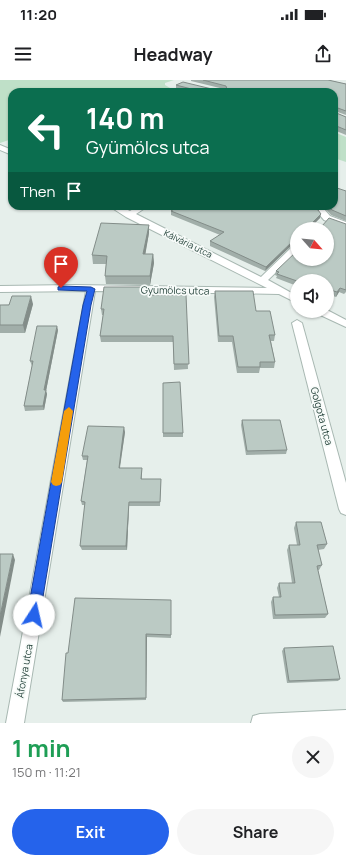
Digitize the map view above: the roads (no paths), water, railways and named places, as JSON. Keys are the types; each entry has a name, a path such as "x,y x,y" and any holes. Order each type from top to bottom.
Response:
{"street":[{"name":"Kálvária utca","path":"121,210 279,291"},
{"path":"129,215 137,210"},
{"path":"319,210 327,218 346,225"},
{"path":"322,222 327,218"},
{"path":"262,281 290,254"},
{"name":"Gyümölcs utca","path":"0,289 279,291"},
{"name":"Áfonya utca","path":"15,723 91,289"},
{"path":"279,291 290,296"},
{"path":"334,318 346,324"},
{"name":"Golgota utca","path":"297,323 346,509"},
{"path":"260,723 346,719"}]}
